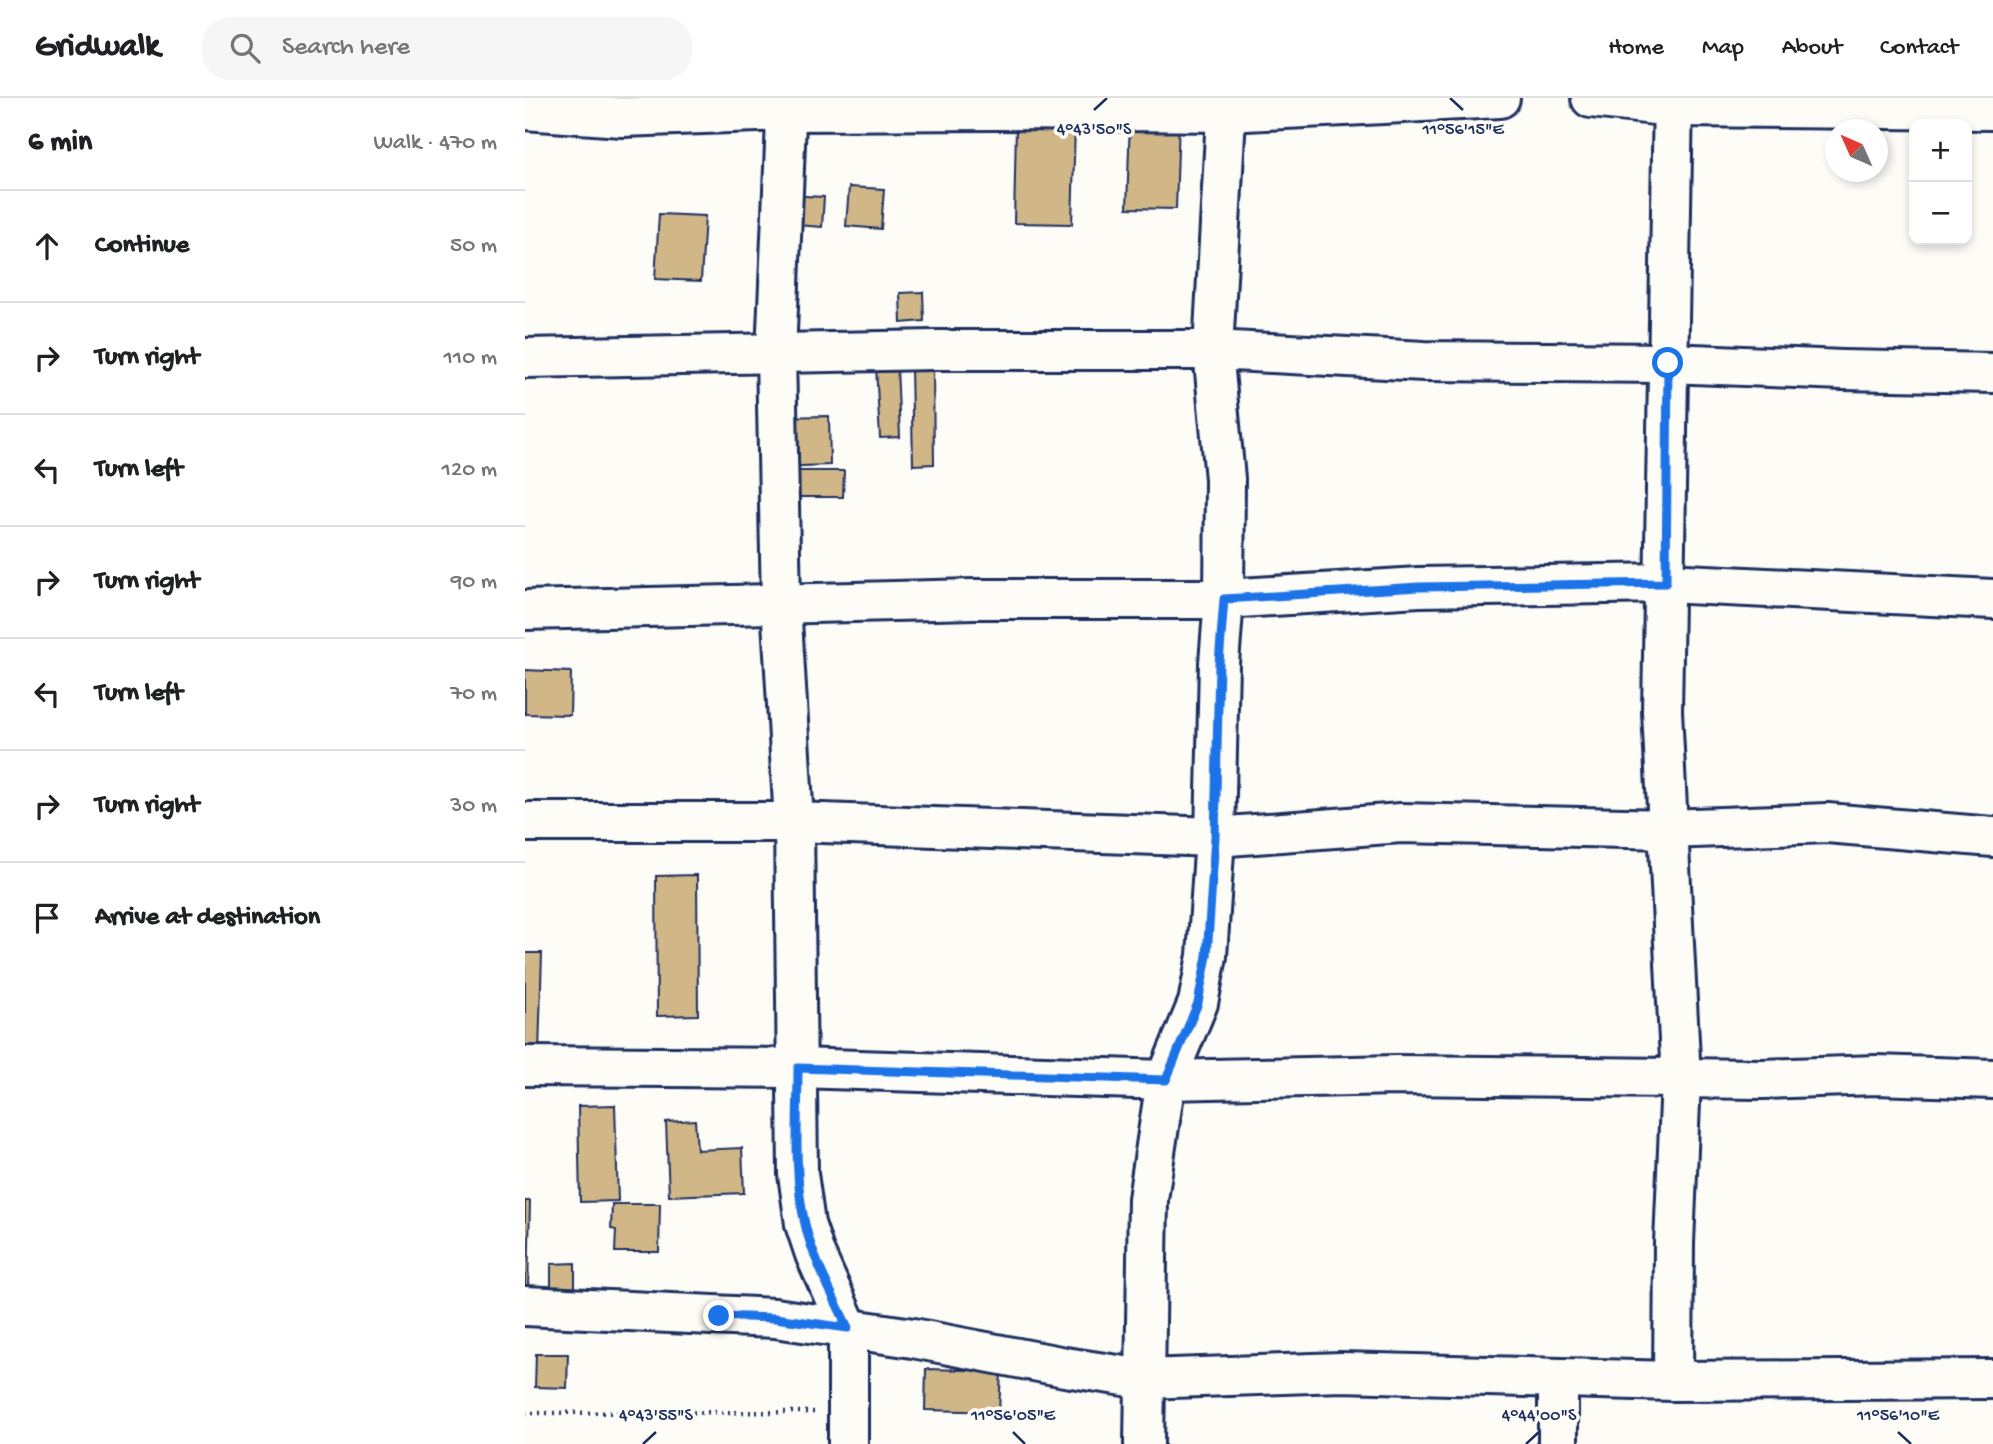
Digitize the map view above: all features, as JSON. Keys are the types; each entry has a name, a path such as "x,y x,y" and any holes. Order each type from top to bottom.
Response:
{"street":[{"path":"525,110 622,117 787,105 996,110 1500,98"},
{"path":"1591,98 1673,103 1993,110"},
{"path":"1673,103 1662,711 1681,1079 1674,1243 1673,1381"},
{"path":"787,105 776,354 781,603 794,822 798,1174 805,1224 815,1254 848,1328 848,1426"},
{"path":"1144,1444 1148,1199 1166,1080 1198,1003 1207,956 1215,837 1219,663 1224,599 1225,479 1213,350 1227,105"},
{"path":"525,358 934,351 1213,350 1424,362 1668,363 1993,373"},
{"path":"525,610 974,599 1224,599 1419,587 1666,583 1993,599"},
{"path":"525,822 794,822 1215,837 1401,823 1668,829 1827,823 1993,837"},
{"path":"525,1066 798,1068 1166,1080 1397,1075 1681,1079 1876,1075 1993,1079"},
{"path":"525,1306 775,1318 913,1338 1065,1367 1145,1379 1341,1372 1673,1381 1993,1379"},
{"path":"1558,1378 1558,1444"}],"path":[{"path":"525,1413 812,1412 848,1426"}],"building":[{"path":"1130,118 1179,120 1176,209 1127,208"},
{"path":"1016,125 1075,126 1072,224 1014,223"},
{"path":"849,187 884,189 881,229 846,226"},
{"path":"785,195 824,197 822,227 783,224"},
{"path":"659,214 705,216 701,281 655,279"},
{"path":"923,292 924,321 901,323 900,293"},
{"path":"897,366 900,437 880,438 876,367"},
{"path":"933,366 934,464 913,465 911,367"},
{"path":"829,416 830,465 774,467 774,417"},
{"path":"793,471 844,471 843,497 793,497"},
{"path":"525,670 571,672 570,715 525,714"},
{"path":"697,875 698,1015 657,1016 656,876"},
{"path":"525,953 542,953 539,1053 525,1052"},
{"path":"615,1105 618,1201 580,1202 578,1106"},
{"path":"695,1120 697,1150 742,1148 744,1193 669,1196 666,1122"},
{"path":"525,1201 530,1201 528,1292 525,1292"},
{"path":"612,1204 660,1204 659,1252 615,1252 616,1230 611,1229"},
{"path":"575,1263 575,1296 551,1296 551,1264"},
{"path":"536,1354 568,1354 567,1388 535,1387"},
{"path":"926,1369 1001,1371 999,1412 925,1410"}],"route":[{"path":"719,1316 775,1318 848,1328 815,1254 805,1224 798,1174 798,1068 1166,1080 1198,1003 1207,956 1215,837 1219,663 1224,599 1419,587 1666,583 1668,363"}]}
